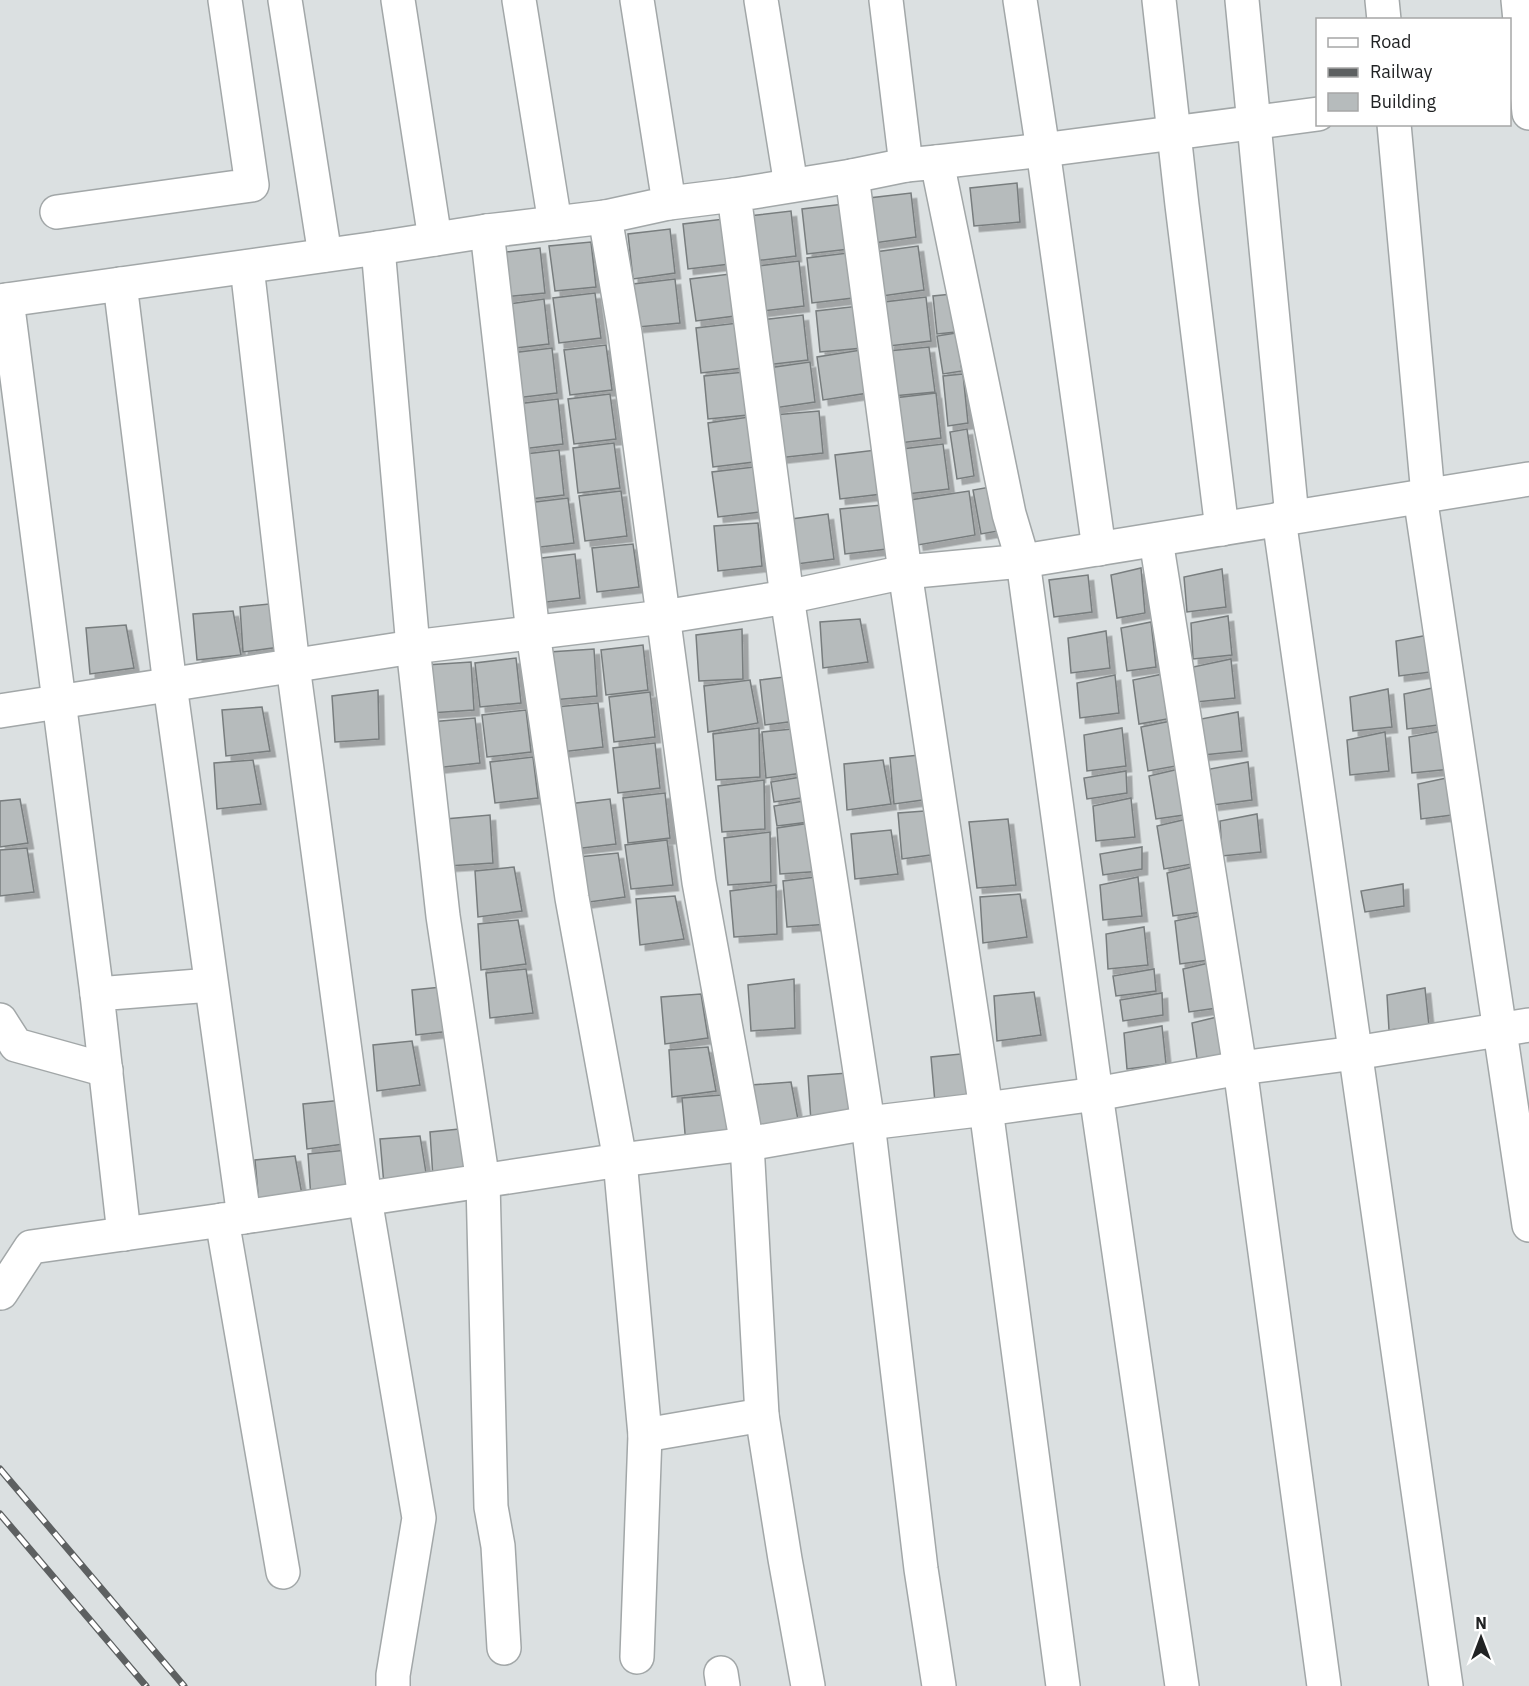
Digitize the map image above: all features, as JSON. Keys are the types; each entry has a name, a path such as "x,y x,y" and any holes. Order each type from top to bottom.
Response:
{"street":[{"path":"57,212 252,185 225,0"},
{"path":"285,0 325,255"},
{"path":"398,0 435,239"},
{"path":"519,0 555,223"},
{"path":"637,0 669,202"},
{"path":"761,0 791,184"},
{"path":"886,0 921,164 1009,514 1023,561 1096,1094 1182,1686"},
{"path":"1020,0 1099,549"},
{"path":"1158,0 1222,529"},
{"path":"1242,0 1286,518 1355,1053 1446,1686"},
{"path":"1382,0 1384,18"},
{"path":"1518,0 1523,93"},
{"path":"124,1234 98,994 4,301 487,231 605,217 669,202 734,195 921,164 1316,114"},
{"path":"1394,126 1424,495 1515,1028 1529,1225"},
{"path":"852,176 905,572 986,1109 1063,1686"},
{"path":"734,195 787,597 868,1123 921,1569 939,1686"},
{"path":"605,217 625,333 699,882 747,1144 762,1415 808,1686"},
{"path":"487,231 533,633 572,898 620,1160 645,1435 637,1657"},
{"path":"378,248 413,647 443,916 483,1182 491,1507 498,1546 504,1648"},
{"path":"247,267 293,666 365,1199 419,1518 393,1686"},
{"path":"120,284 170,685 211,985 233,1219 283,1572"},
{"path":"0,711 413,647 663,617 787,597 905,572 1023,561 1529,479"},
{"path":"1156,540 1240,1068 1324,1686"},
{"path":"98,994 211,985"},
{"path":"0,1020 16,1045 106,1070"},
{"path":"1,1293 31,1247 233,1219 620,1160 747,1144 868,1123 1096,1094 1240,1068 1515,1028"},
{"path":"645,1435 762,1415"}],"building":[{"path":"1017,183 1020,222 974,226 970,188"},
{"path":"911,193 916,237 874,243 869,198"},
{"path":"844,204 849,249 807,254 802,209"},
{"path":"791,211 796,256 754,261 749,216"},
{"path":"724,219 730,264 688,269 683,224"},
{"path":"670,229 675,273 633,279 628,234"},
{"path":"591,242 596,287 555,291 549,246"},
{"path":"918,246 924,290 882,296 875,252"},
{"path":"540,248 545,293 503,297 498,253"},
{"path":"848,253 853,298 812,303 807,258"},
{"path":"799,261 804,306 763,311 758,266"},
{"path":"730,274 735,316 696,321 690,279"},
{"path":"675,279 680,323 638,327 633,284"},
{"path":"595,293 601,338 559,343 553,298"},
{"path":"952,294 956,332 937,334 933,296"},
{"path":"926,297 931,341 889,346 884,302"},
{"path":"544,299 549,344 507,349 502,305"},
{"path":"859,306 863,348 820,352 816,311"},
{"path":"803,315 808,360 766,365 761,320"},
{"path":"738,323 743,368 701,373 696,328"},
{"path":"956,333 962,371 943,374 937,336"},
{"path":"606,345 612,390 570,395 564,350"},
{"path":"929,347 935,392 893,396 888,351"},
{"path":"552,348 557,393 516,398 511,353"},
{"path":"861,350 868,393 823,400 817,357"},
{"path":"810,362 815,402 774,408 768,368"},
{"path":"745,372 748,415 708,419 704,376"},
{"path":"963,374 968,423 948,426 943,376"},
{"path":"936,393 941,438 899,443 894,398"},
{"path":"610,394 616,439 574,444 568,399"},
{"path":"558,399 563,444 522,449 517,404"},
{"path":"819,411 823,453 778,458 774,415"},
{"path":"749,417 754,462 713,467 708,423"},
{"path":"967,429 974,476 957,479 950,432"},
{"path":"614,443 620,488 578,493 573,448"},
{"path":"943,444 949,489 907,494 902,449"},
{"path":"559,450 564,495 522,500 517,455"},
{"path":"876,450 882,494 840,499 835,455"},
{"path":"754,467 760,512 718,517 712,472"},
{"path":"990,487 998,531 981,534 973,490"},
{"path":"621,491 627,536 585,541 579,496"},
{"path":"969,491 975,535 918,545 910,500"},
{"path":"568,498 574,543 532,548 527,503"},
{"path":"882,505 887,549 845,554 840,509"},
{"path":"828,514 834,559 789,565 784,520"},
{"path":"758,523 762,566 718,571 714,526"},
{"path":"633,544 639,587 597,592 592,548"},
{"path":"575,554 580,598 538,603 533,559"},
{"path":"1141,568 1145,613 1117,618 1111,575"},
{"path":"1222,569 1226,607 1187,612 1184,577"},
{"path":"1088,575 1092,612 1054,617 1049,580"},
{"path":"279,603 287,646 243,652 240,607"},
{"path":"233,611 241,655 197,660 193,614"},
{"path":"1228,616 1232,655 1193,659 1191,623"},
{"path":"860,619 868,662 823,668 820,622"},
{"path":"1151,622 1156,667 1127,671 1121,628"},
{"path":"126,625 134,668 90,674 86,628"},
{"path":"742,629 743,679 699,681 696,635"},
{"path":"1106,631 1110,668 1071,673 1068,638"},
{"path":"1434,634 1438,671 1399,676 1396,641"},
{"path":"643,645 648,690 606,695 601,650"},
{"path":"594,649 597,696 552,700 549,652"},
{"path":"516,658 521,703 480,707 475,663"},
{"path":"1231,659 1235,698 1196,702 1193,667"},
{"path":"471,662 474,710 430,713 426,665"},
{"path":"1163,674 1167,719 1139,724 1133,680"},
{"path":"1115,675 1119,713 1080,718 1077,683"},
{"path":"792,676 796,721 765,725 760,680"},
{"path":"750,680 758,723 708,732 704,686"},
{"path":"1442,686 1446,724 1407,729 1404,694"},
{"path":"1388,689 1392,727 1353,731 1350,697"},
{"path":"378,690 379,739 335,742 332,696"},
{"path":"650,692 655,737 614,742 609,697"},
{"path":"598,703 603,747 561,752 556,707"},
{"path":"262,707 270,751 226,756 222,710"},
{"path":"526,710 531,752 487,757 482,715"},
{"path":"1238,712 1242,751 1203,755 1201,719"},
{"path":"475,718 480,763 435,768 430,722"},
{"path":"1171,721 1176,766 1148,771 1141,727"},
{"path":"759,728 760,777 716,780 713,734"},
{"path":"802,728 810,772 766,778 762,732"},
{"path":"1122,728 1126,766 1087,771 1084,735"},
{"path":"1447,730 1451,769 1412,773 1409,737"},
{"path":"1385,732 1389,771 1350,775 1347,740"},
{"path":"655,743 660,788 618,793 613,748"},
{"path":"930,754 937,798 894,804 890,758"},
{"path":"533,757 538,798 495,803 490,762"},
{"path":"253,760 261,804 217,809 214,763"},
{"path":"883,760 891,804 847,810 844,764"},
{"path":"1248,762 1252,800 1213,805 1210,769"},
{"path":"1179,769 1184,815 1156,819 1149,776"},
{"path":"1126,771 1127,793 1087,799 1084,778"},
{"path":"813,775 814,796 774,802 771,782"},
{"path":"1456,776 1460,814 1421,819 1418,784"},
{"path":"764,780 765,829 722,832 718,786"},
{"path":"665,793 670,838 628,843 623,798"},
{"path":"1131,798 1135,837 1096,841 1093,806"},
{"path":"20,799 28,843 0,847 0,801"},
{"path":"610,799 616,844 574,849 568,804"},
{"path":"816,799 817,821 777,826 774,806"},
{"path":"938,810 945,853 902,859 898,813"},
{"path":"1257,814 1261,852 1222,856 1220,821"},
{"path":"490,815 493,863 448,866 445,819"},
{"path":"1008,819 1016,885 977,888 969,822"},
{"path":"1187,819 1192,864 1164,869 1157,826"},
{"path":"817,822 824,871 780,874 777,828"},
{"path":"891,830 898,874 855,879 851,834"},
{"path":"770,832 771,882 728,885 724,838"},
{"path":"667,840 673,885 631,889 625,845"},
{"path":"1142,847 1142,869 1103,875 1100,854"},
{"path":"27,848 34,892 0,896 0,850"},
{"path":"618,853 625,897 582,903 578,857"},
{"path":"1197,866 1202,912 1173,916 1167,873"},
{"path":"514,867 522,911 478,917 475,871"},
{"path":"824,876 830,924 787,927 783,881"},
{"path":"1138,877 1142,916 1103,920 1100,885"},
{"path":"1403,884 1404,906 1365,912 1361,891"},
{"path":"776,885 777,934 734,937 730,891"},
{"path":"1020,894 1027,937 983,943 980,897"},
{"path":"675,896 684,939 640,945 636,899"},
{"path":"1204,915 1209,960 1180,964 1175,921"},
{"path":"518,920 526,964 481,970 478,924"},
{"path":"1144,927 1148,965 1108,969 1106,934"},
{"path":"1213,962 1217,1008 1189,1012 1183,969"},
{"path":"526,969 533,1013 490,1018 486,973"},
{"path":"1154,969 1156,991 1116,996 1113,976"},
{"path":"794,979 795,1028 751,1031 748,985"},
{"path":"452,986 460,1030 416,1035 412,990"},
{"path":"1425,988 1429,1026 1389,1030 1387,995"},
{"path":"1034,992 1041,1035 997,1041 994,996"},
{"path":"1162,993 1163,1015 1123,1021 1120,1000"},
{"path":"701,994 708,1038 665,1044 661,997"},
{"path":"1221,1016 1226,1061 1198,1066 1192,1023"},
{"path":"1162,1026 1166,1064 1127,1069 1124,1033"},
{"path":"412,1041 420,1085 377,1091 373,1045"},
{"path":"708,1047 716,1091 672,1097 669,1050"},
{"path":"971,1053 979,1097 935,1103 931,1057"},
{"path":"848,1073 856,1116 811,1122 808,1076"},
{"path":"791,1082 799,1125 755,1131 751,1085"},
{"path":"722,1095 730,1139 686,1145 682,1098"},
{"path":"343,1100 351,1143 307,1149 303,1104"},
{"path":"469,1128 477,1172 433,1178 430,1132"},
{"path":"420,1136 427,1179 384,1185 380,1139"},
{"path":"347,1150 355,1194 311,1199 308,1154"},
{"path":"295,1156 303,1200 259,1205 255,1160"}],"railway":[{"path":"0,1469 184,1686"},
{"path":"0,1514 146,1686"}]}
